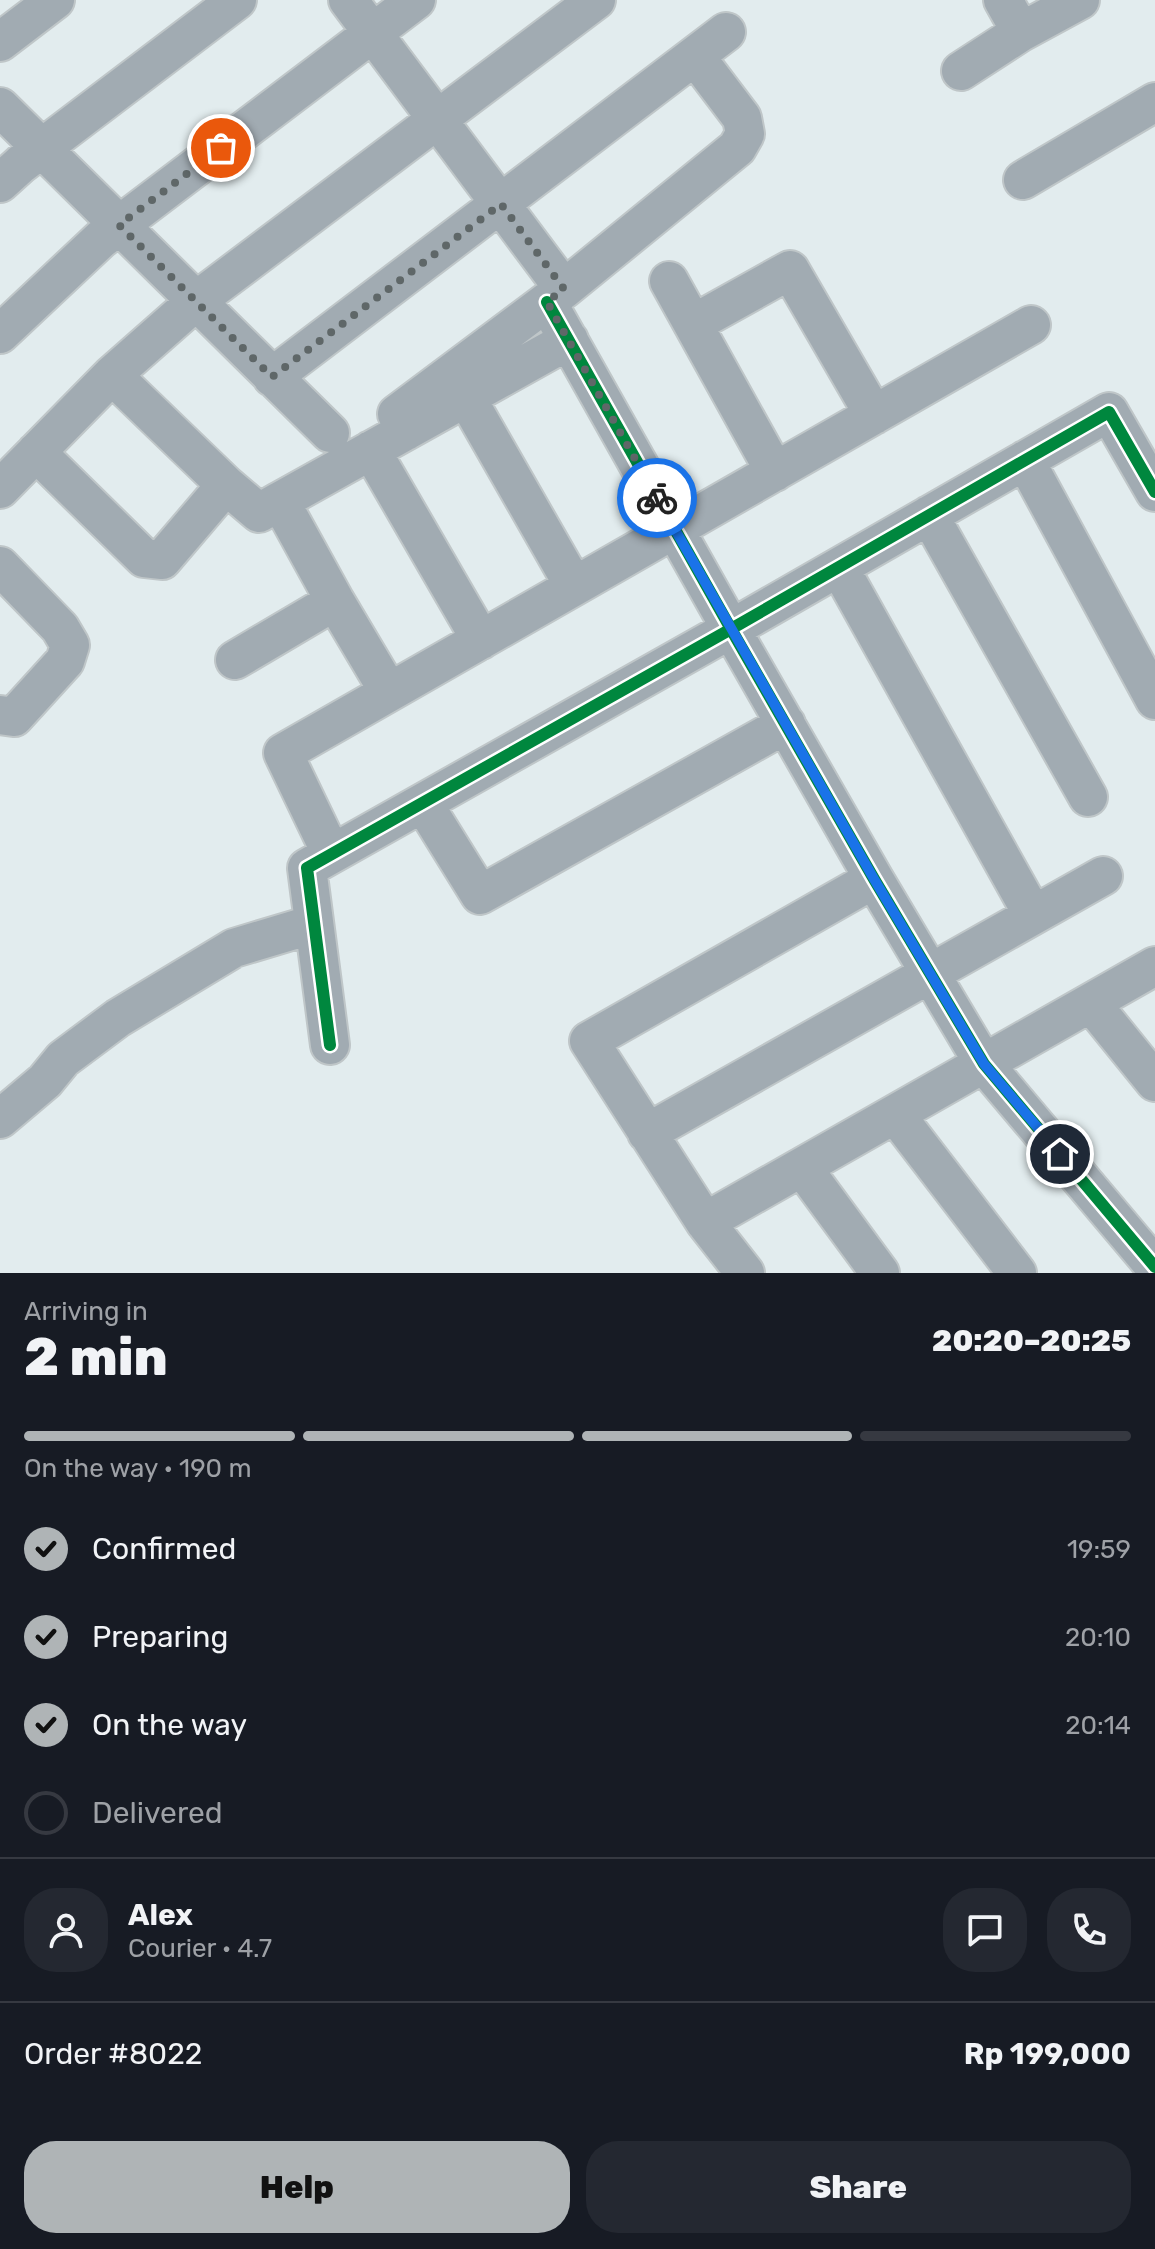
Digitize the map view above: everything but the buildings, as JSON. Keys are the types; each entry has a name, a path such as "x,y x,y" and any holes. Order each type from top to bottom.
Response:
{"street":[{"path":"0,42 55,0"},
{"path":"0,183 237,0"},
{"path":"348,0 501,204 556,295 569,340 874,879 984,1064 1155,1267"},
{"path":"0,334 101,239 416,0"},
{"path":"0,489 112,375 196,301 596,0"},
{"path":"961,71 1012,16 1080,0"},
{"path":"272,377 726,32"},
{"path":"406,431 397,414 556,295 737,148 745,134 742,118 695,56"},
{"path":"1023,180 1155,102"},
{"path":"0,107 330,433"},
{"path":"693,324 790,270 874,415"},
{"path":"669,281 775,472"},
{"path":"331,853 283,753 1031,325"},
{"path":"112,375 259,513 569,340"},
{"path":"466,397 574,586"},
{"path":"330,1045 307,868 1109,412 1155,492"},
{"path":"371,450 481,640"},
{"path":"36,452 144,558 162,560 226,485"},
{"path":"1025,460 1155,700"},
{"path":"280,501 389,692"},
{"path":"929,515 1088,797"},
{"path":"0,566 60,628 70,645 65,661 14,717 0,715"},
{"path":"839,567 1033,915"},
{"path":"235,660 335,601"},
{"path":"423,803 480,895 786,724"},
{"path":"647,1133 1103,876"},
{"path":"745,1273 705,1222 589,1041 874,879"},
{"path":"0,1119 45,1081 63,1059 118,1018 234,948 314,924"},
{"path":"705,1222 1155,966"},
{"path":"1091,1003 1155,1082"},
{"path":"895,1114 1017,1273"},
{"path":"802,1167 880,1273"}],"cycle path":[{"path":"547,302 874,879 984,1064 1155,1267"},
{"path":"330,1045 307,868 1109,412 1155,492"}],"way so far":[{"path":"221,148 119,225 272,377 501,204 564,289 547,302 657,498"}],"route":[{"path":"657,498 874,879 984,1064 1060,1154"}]}
